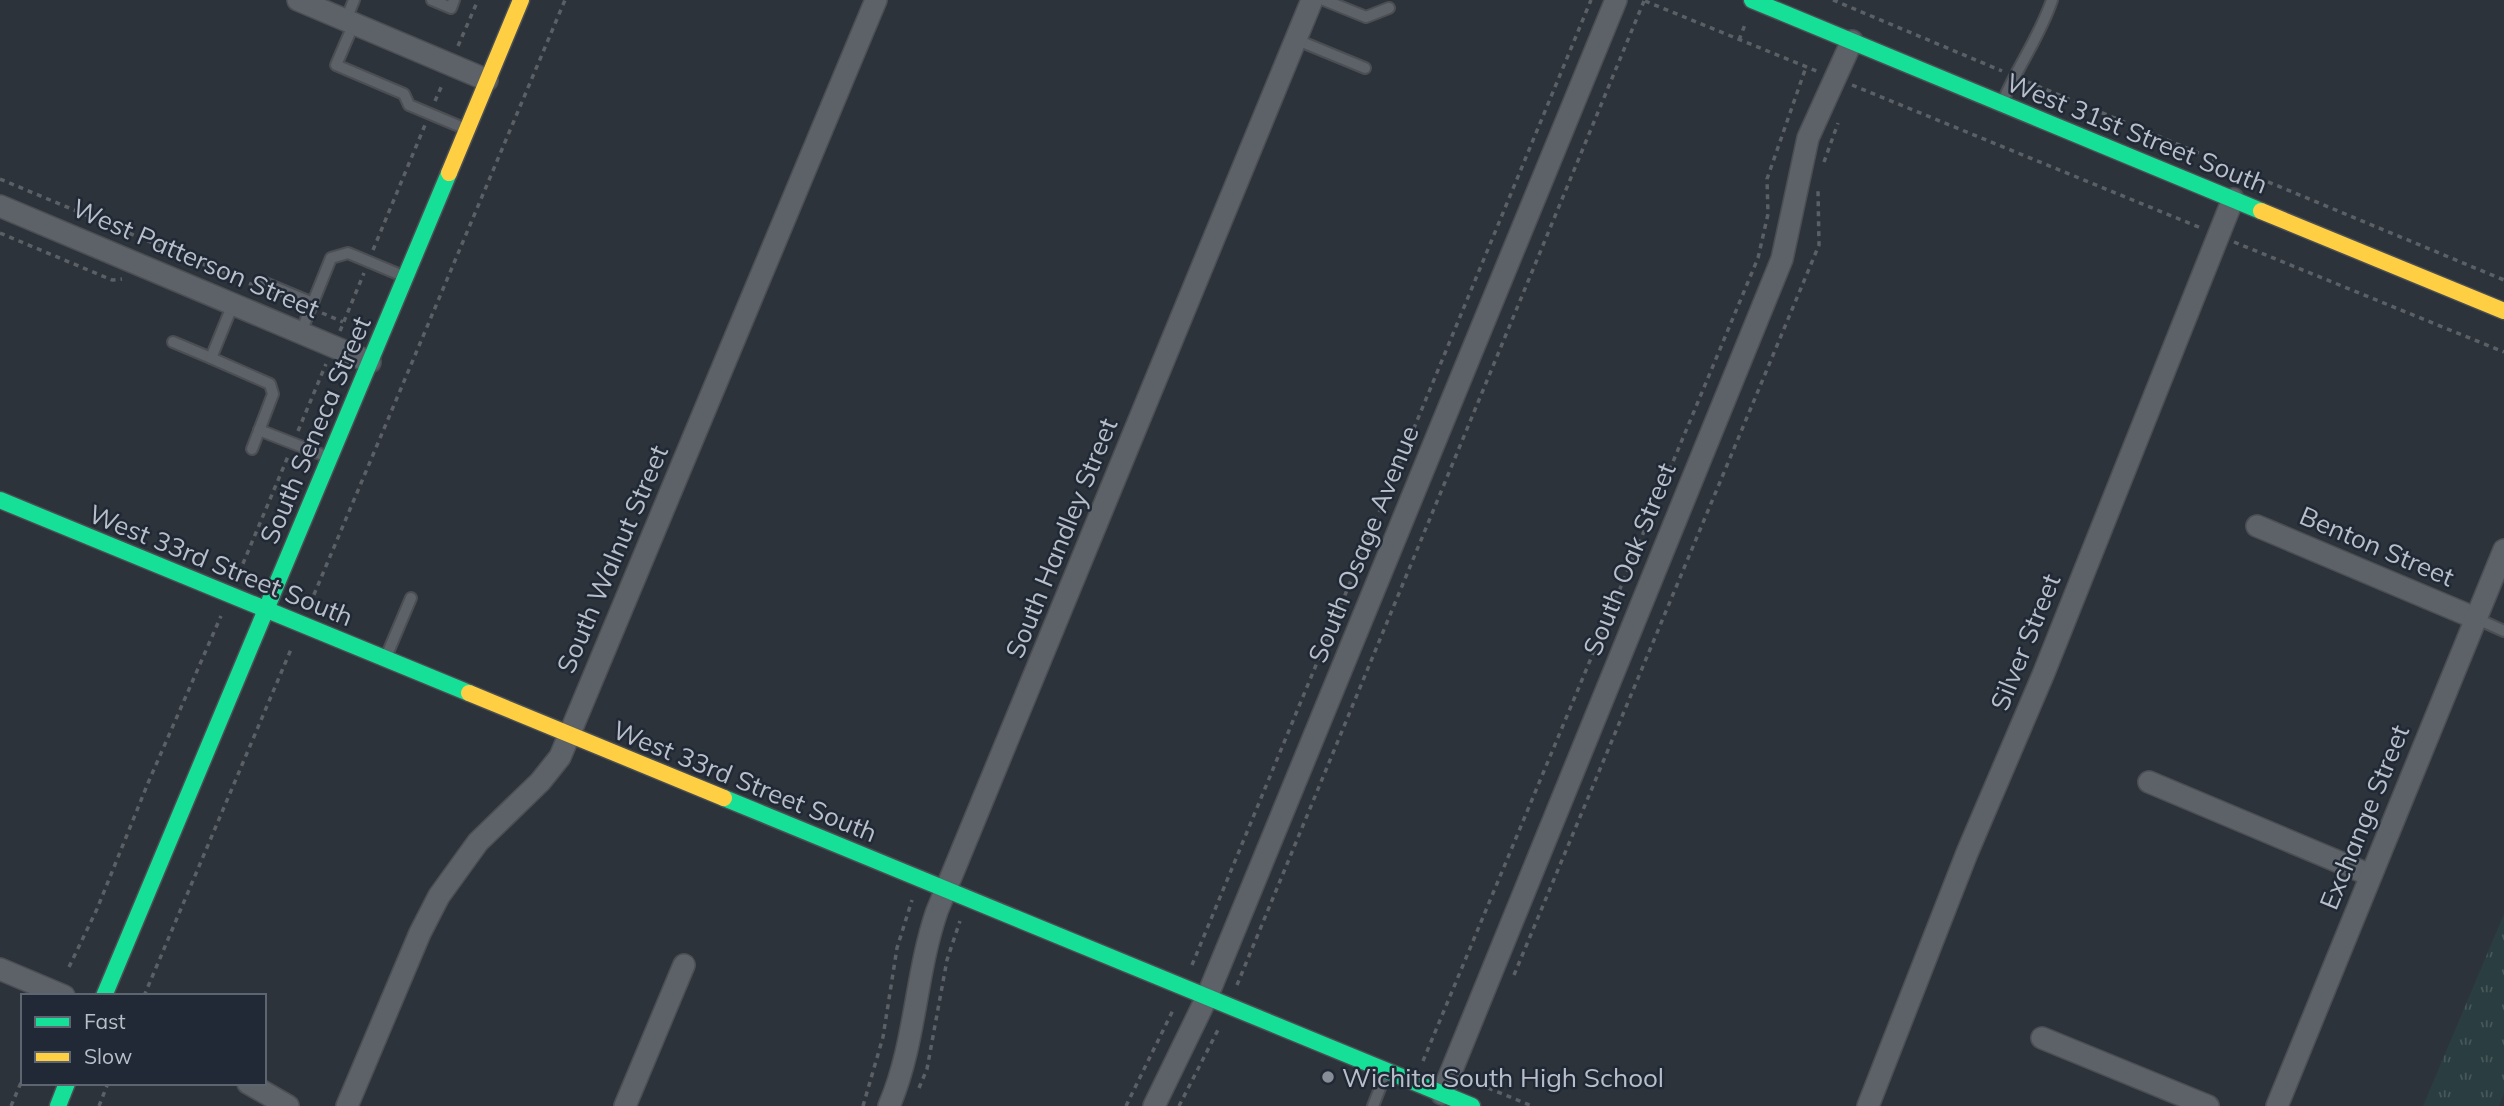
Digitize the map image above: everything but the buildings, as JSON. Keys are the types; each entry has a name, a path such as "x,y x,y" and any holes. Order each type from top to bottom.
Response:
{"street":[{"path":"298,0 352,14 487,80"},
{"name":"South Seneca Street","path":"105,994 521,0"},
{"name":"South Walnut Street","path":"347,1106 419,933 439,896 478,842 540,782 560,757 876,0"},
{"name":"South Handley Street","path":"889,1106 906,1058 923,956 946,890 1312,0"},
{"name":"South Osage Avenue","path":"1154,1106 1207,997 1616,0"},
{"name":"West 31st Street South","path":"1752,0 1782,6 1852,41 2504,310"},
{"name":"South Oak Street","path":"1442,1094 1782,259 1804,151 1852,41"},
{"name":"Silver Street","path":"1868,1106 1967,853 2043,675 2234,199"},
{"name":"West Patterson Street","path":"0,206 370,362"},
{"name":"West 33rd Street South","path":"0,500 1472,1106"},
{"name":"Benton Street","path":"2257,526 2475,618"},
{"name":"Exchange Street","path":"2277,1106 2503,553"},
{"path":"2149,782 2370,875"},
{"path":"625,1106 684,965"},
{"path":"0,969 59,994"},
{"path":"2042,1038 2208,1106"},
{"path":"58,1106 66,1085"},
{"path":"251,1085 288,1106"}],"lane":[{"path":"432,0 451,8 454,0"},
{"path":"1324,0 1366,17 1389,8"},
{"path":"2002,103 2014,76 2040,32 2052,0"},
{"path":"352,14 336,65 404,94 409,105 467,129"},
{"path":"1297,40 1365,68"},
{"path":"301,332 331,258 348,253 405,277"},
{"path":"262,285 312,306"},
{"path":"211,358 233,304"},
{"path":"173,342 270,384 273,394 252,449"},
{"path":"260,430 330,458"},
{"path":"385,659 411,598"},
{"path":"2475,618 2504,631"},
{"path":"1373,1106 1387,1071"}],"path":[{"path":"69,967 97,909 230,596 478,0"},
{"path":"145,994 565,0"},
{"path":"1126,1106 1165,1031 1591,0"},
{"path":"1179,1106 1229,1006 1643,0 2504,352"},
{"path":"1833,0 2504,280"},
{"path":"1451,1073 1423,1061 1758,258 1768,214 1767,179 1807,67"},
{"path":"1822,169 1838,122"},
{"path":"0,179 262,285"},
{"path":"1511,981 1819,245 1818,180"},
{"path":"0,233 112,280 127,279"},
{"path":"312,306 343,322"},
{"path":"863,1106 883,1037 897,948 912,900"},
{"path":"916,1094 927,1069 947,960 960,920"},
{"path":"11,1106 21,1082"},
{"path":"99,1106 107,1085"},
{"path":"1482,1086 1532,1106"}],"green space":[{"path":"2504,914 2504,1093 2499,1106 2423,1106"}],"traffic: fast":[{"path":"1752,0 2261,211"},
{"path":"105,994 449,173"},
{"path":"0,500 469,693"},
{"path":"724,798 1472,1106"},
{"path":"58,1106 66,1085"}],"traffic: slow":[{"path":"449,173 521,0"},
{"path":"2261,211 2504,311"},
{"path":"469,693 724,798"}],"place":[{"name":"Wichita South High School","path":"1328,1077"}]}
